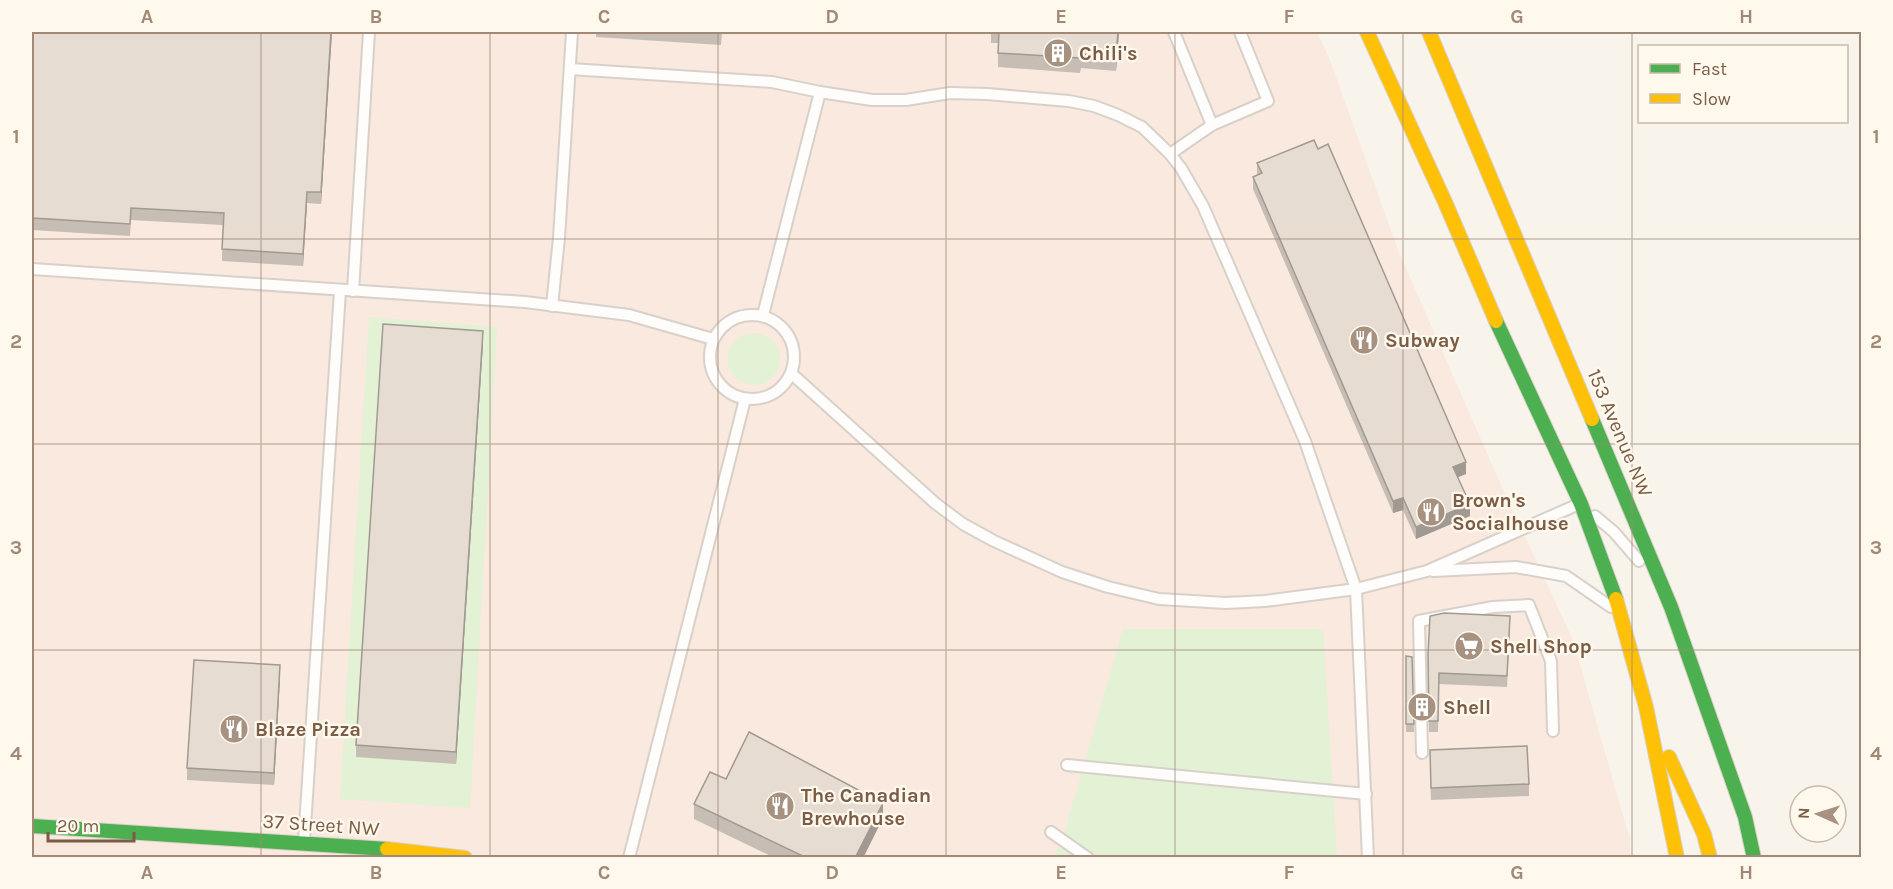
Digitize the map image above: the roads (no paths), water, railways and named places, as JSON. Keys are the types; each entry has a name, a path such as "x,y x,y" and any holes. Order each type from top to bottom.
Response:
{"main road":[{"path":"1367,32 1445,202 1515,365 1581,504 1622,615 1646,707 1677,858"},
{"name":"153 Avenue NW","path":"1429,32 1671,608 1745,817 1754,858"},
{"path":"1646,707 1704,834 1710,858"},
{"name":"37 Street NW","path":"32,826 303,850 388,849 465,858"}],"lane":[{"path":"352,291 369,32"},
{"path":"552,306 559,238 572,32"},
{"path":"1174,32 1212,125"},
{"path":"1170,154 1212,125 1268,101 1240,32"},
{"path":"570,69 772,82 872,100 906,100 950,93 1069,101 1094,106 1142,127 1170,154 1192,184 1203,206 1265,347 1305,441 1356,589 1368,858"},
{"path":"763,315 820,92"},
{"path":"32,269 552,306 629,315 713,339"},
{"path":"303,850 340,291"},
{"path":"763,315 787,331 794,347 795,361 792,374 782,388 769,397 758,400 745,399 730,393 719,383 712,368 710,354 713,339 722,326 735,318 763,315"},
{"path":"792,374 935,503 963,524 1062,572 1108,587 1160,599 1226,603 1265,601 1356,589 1427,571 1581,504 1614,532 1635,556 1671,608"},
{"path":"629,858 745,399"},
{"path":"1427,571 1516,567 1566,576 1622,615"},
{"path":"1422,753 1419,621 1493,607 1529,605 1551,662 1553,731"},
{"path":"1067,765 1366,794"},
{"path":"1051,832 1088,858"}],"place":[{"name":"Chili's","path":"1058,53"},
{"name":"Subway","path":"1364,340"},
{"name":"Brown's Socialhouse","path":"1431,512"},
{"name":"Shell Shop","path":"1469,646"},
{"name":"Shell","path":"1422,707"},
{"name":"Blaze Pizza","path":"234,729"},
{"name":"The Canadian Brewhouse","path":"780,806"}]}
